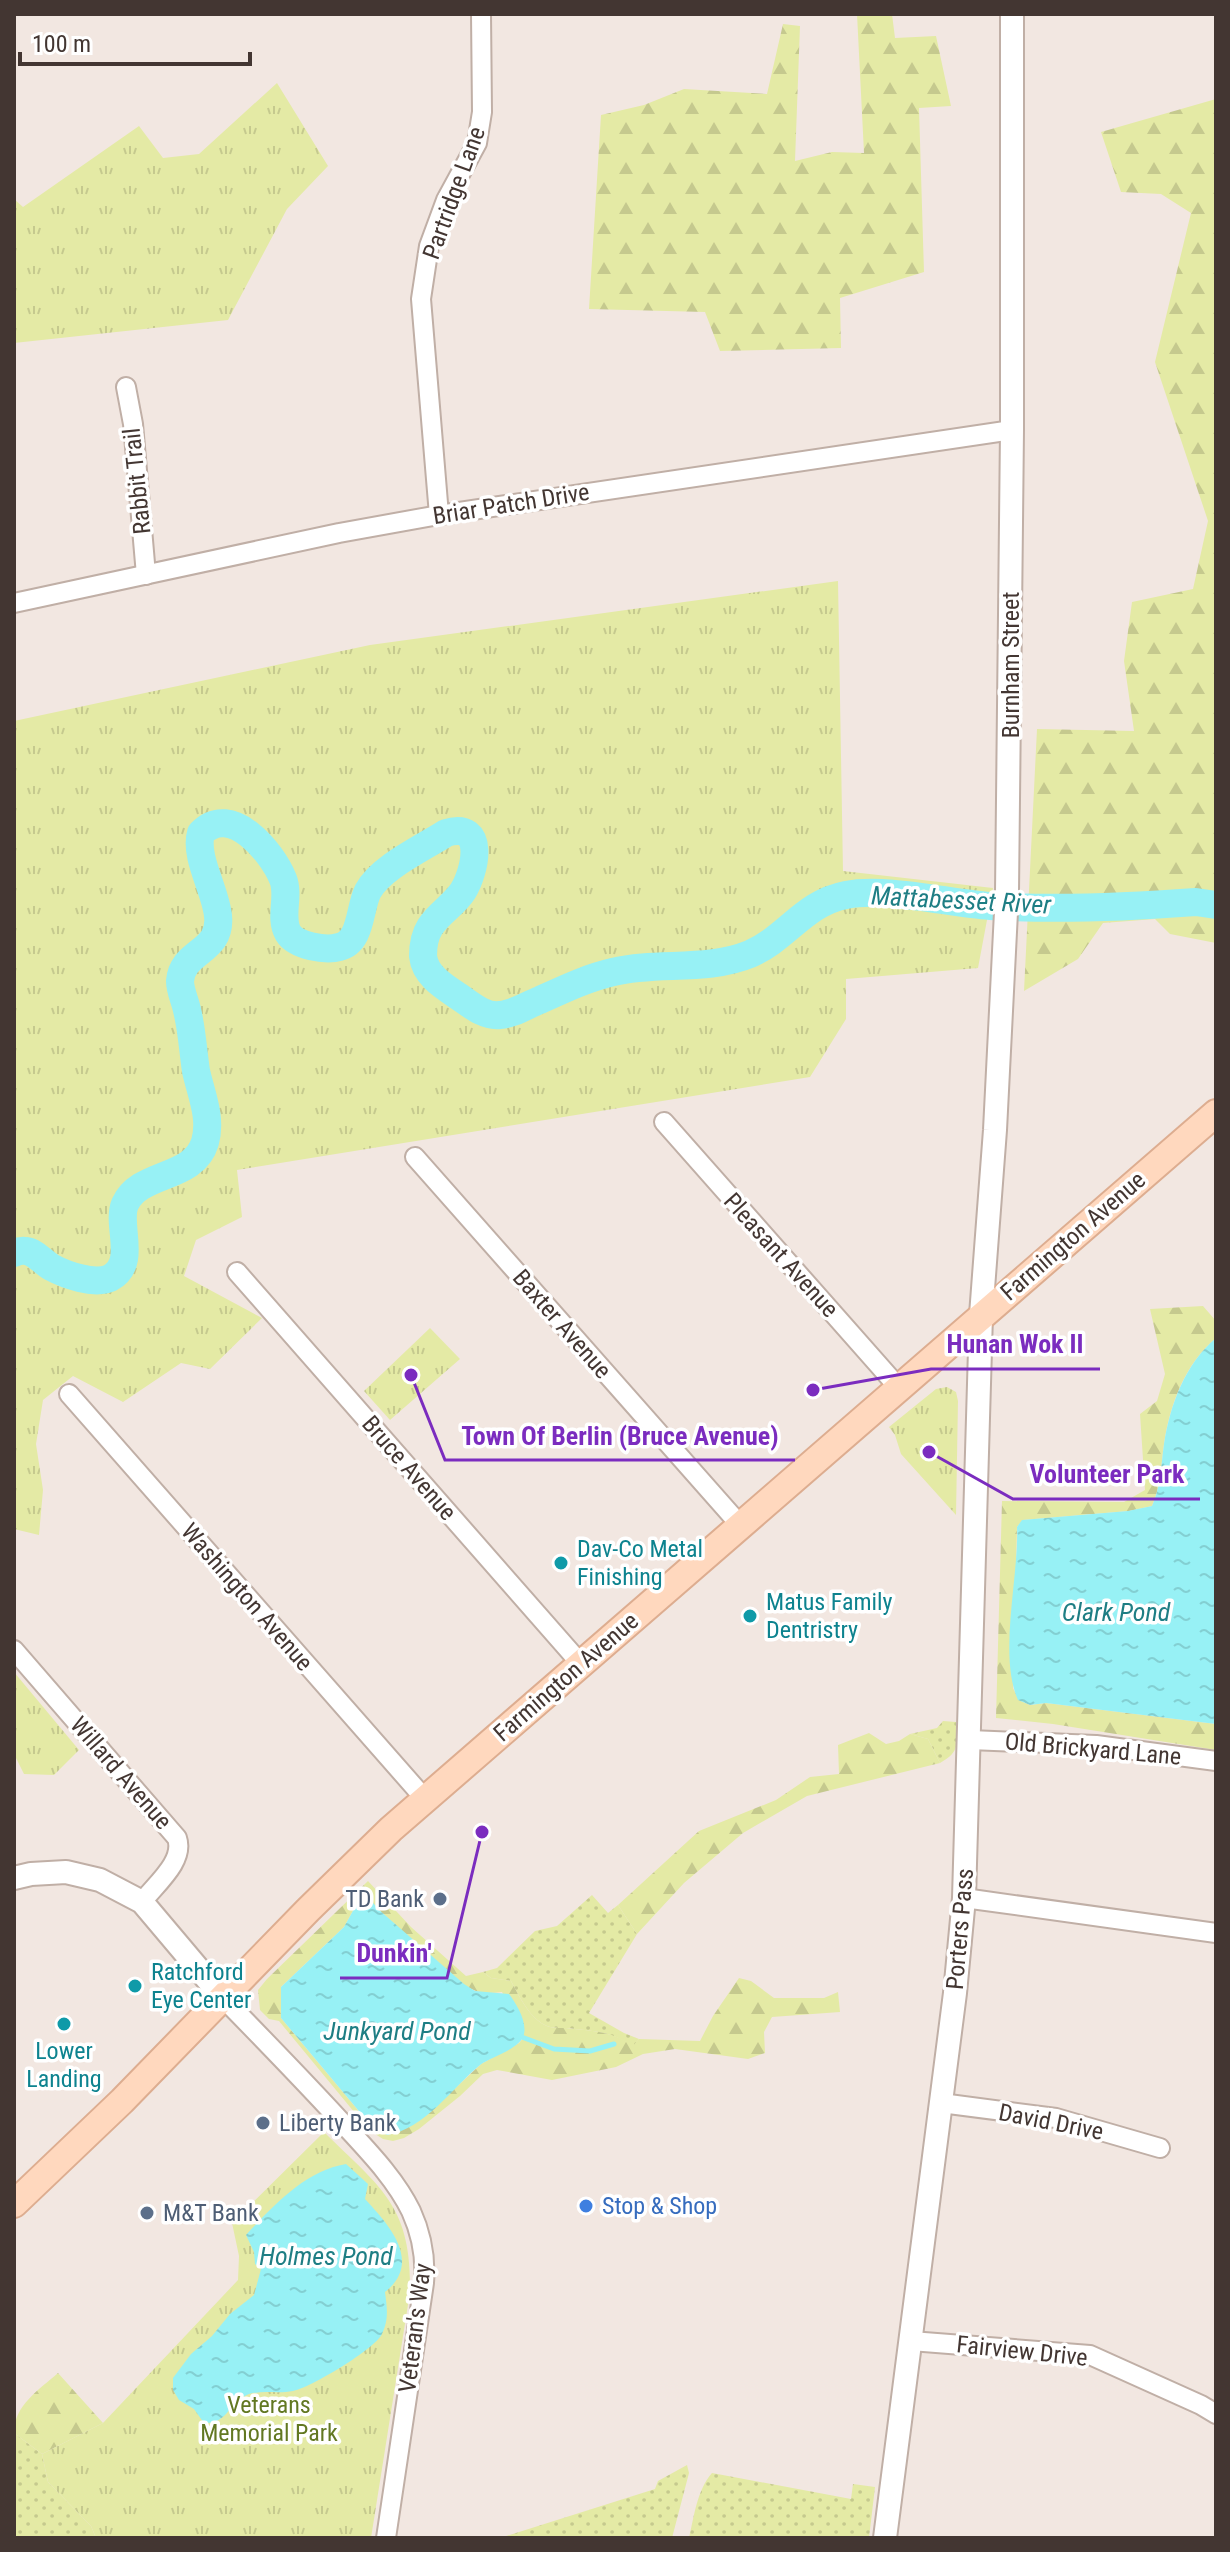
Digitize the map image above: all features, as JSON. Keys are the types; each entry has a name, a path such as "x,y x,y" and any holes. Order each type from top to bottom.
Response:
{"main road":[{"name":"Farmington Avenue","path":"14,2204 122,2101 308,1910 425,1799 1216,1113"}],"street":[{"name":"Partridge Lane","path":"439,515 421,299 433,234 446,200 477,143 482,112 481,14"},
{"name":"Burnham Street","path":"981,1315 995,1130 1007,892 1012,14"},
{"name":"Rabbit Trail","path":"126,387 133,424 146,575"},
{"name":"Briar Patch Drive","path":"14,603 339,533 439,515 1012,430"},
{"name":"Pleasant Avenue","path":"664,1122 899,1388"},
{"name":"Baxter Avenue","path":"415,1157 741,1526"},
{"name":"Bruce Avenue","path":"237,1272 581,1664"},
{"name":"Porters Pass","path":"885,2538 961,1946 970,1740 974,1487 981,1315"},
{"name":"Washington Avenue","path":"69,1394 425,1799"},
{"name":"Willard Avenue","path":"14,1650 177,1838 180,1848 177,1858 142,1902"},
{"name":"Old Brickyard Lane","path":"970,1740 1096,1745 1216,1761"},
{"path":"14,1878 66,1872 100,1880 142,1902 223,1998"},
{"path":"964,1898 1216,1933"},
{"name":"Veteran's Way","path":"223,1998 382,2168 399,2190 419,2233 424,2251 424,2283 386,2538"},
{"name":"David Drive","path":"941,2103 1056,2118 1160,2148"},
{"name":"Fairview Drive","path":"911,2341 1090,2355 1216,2414"}],"green space":[{"path":"857,14 892,14 895,38 936,36 951,106 919,108 924,272 840,298 841,348 720,351 705,312 589,309 601,115 644,105 684,89 767,94 783,24 800,26 795,161 832,152 864,153"},
{"path":"277,83 328,166 287,209 228,320 14,343 14,199 23,207 139,126 163,158 199,154"},
{"path":"1216,99 1216,943 1170,934 1155,919 1103,923 1078,959 1024,991 1037,729 1134,731 1124,661 1132,602 1193,589 1208,521 1155,362 1191,213 1161,194 1121,192 1101,132"},
{"path":"838,581 843,871 993,888 978,968 846,979 846,1019 810,1077 237,1170 242,1217 196,1240 184,1276 262,1318 210,1369 181,1363 123,1402 73,1376 43,1400 36,1444 43,1490 39,1535 14,1529 14,721 370,645"},
{"path":"1203,1306 1216,1321 1216,1338 1188,1372 1175,1400 1152,1506 1129,1511 1023,1520 1017,1527 1013,1688 1019,1700 1030,1705 1046,1703 1216,1724 1216,1750 996,1718 1002,1501 1124,1502 1145,1490 1140,1414 1157,1401 1165,1374 1150,1309"},
{"path":"430,1328 460,1359 390,1420 364,1391"},
{"path":"947,1387 956,1392 958,1401 956,1515 901,1454 889,1427 936,1389"},
{"path":"14,1672 79,1750 54,1775 24,1774 14,1754"},
{"path":"943,1721 956,1722 957,1741 952,1755 940,1763 928,1739 910,1734 937,1728"},
{"path":"869,1733 886,1744 910,1734 928,1739 940,1763 807,1796 743,1833 684,1883 637,1934 618,1905 699,1831 776,1800 810,1777 839,1774 838,1745"},
{"path":"368,1881 411,1927 466,1976 483,1972 491,1978 511,1981 530,2013 549,2027 601,2032 633,2046 639,2039 700,2041 739,1978 751,1981 774,1998 824,1998 838,1992 840,2012 772,2017 764,2032 765,2053 748,2059 675,2049 643,2054 616,2067 552,2080 497,2070 483,2074 419,2129 393,2141 369,2130 279,2021 269,2019 260,2010 258,1990","holes":["369,1899 466,1986 483,1993 502,1992 524,2037 519,2043 481,2064 433,2109 368,2122 281,2018 281,1987 344,1927 359,1900"]},
{"path":"592,1895 608,1913 618,1905 637,1934 589,2013 639,2039 633,2047 601,2033 554,2028 541,2023 530,2013 511,1981 491,1978 483,1972 497,1968 535,1931 557,1926"},
{"name":"Veterans Memorial Park","path":"324,2132 389,2201 399,2218 409,2263 410,2292 371,2538 96,2538 91,2526 48,2482 42,2454 103,2423 238,2280 239,2256 232,2223"},
{"path":"58,2373 103,2423 42,2454 14,2433 15,2423 29,2399"},
{"path":"14,2433 42,2454 48,2482 91,2526 96,2538 14,2538"},
{"path":"687,2465 689,2473 672,2538 500,2538 655,2489 658,2481"},
{"path":"712,2473 851,2499 853,2484 875,2487 869,2538 689,2538 699,2496"}],"water":[{"name":"Clark Pond","path":"1216,1338 1216,1724 1046,1703 1030,1705 1018,1700 1012,1682 1009,1639 1017,1527 1022,1520 1128,1511 1152,1506 1175,1400 1196,1360"},
{"name":"Junkyard Pond","path":"370,1899 464,1984 475,1991 509,1994 520,2012 525,2029 518,2044 480,2065 426,2116 414,2125 387,2135 368,2122 281,2018 281,1987 344,1927 359,1900"},
{"name":"Holmes Pond","path":"346,2164 368,2184 365,2199 392,2232 402,2256 396,2280 385,2292 387,2318 382,2334 355,2358 313,2383 293,2391 249,2394 223,2417 212,2423 204,2423 194,2409 179,2400 173,2390 173,2378 191,2354 212,2336 230,2314 254,2295 261,2269 255,2264 254,2252 246,2235 291,2191 317,2174"}],"waterway":[{"name":"Mattabesset River","path":"14,1253 29,1252 51,1267 80,1278 110,1278 123,1263 123,1213 132,1193 190,1163 205,1142 207,1115 180,981 187,963 208,945 218,928 216,906 200,853 201,833 213,825 225,823 237,827 260,844 283,879 284,920 288,933 304,944 327,948 339,947 352,939 368,891 382,874 446,833 459,831 468,834 474,850 471,872 459,896 430,927 425,941 424,963 441,984 478,1009 494,1015 515,1011 576,984 613,972 716,963 750,954 775,939 818,905 846,895 898,894 1015,907 1196,902 1216,905"},
{"path":"519,2036 554,2049 590,2051 614,2044"}],"place":[{"name":"Town Of Berlin (Bruce Avenue)","path":"411,1375"},
{"name":"Hunan Wok II","path":"813,1390"},
{"name":"Volunteer Park","path":"929,1452"},
{"name":"Dav-Co Metal Finishing","path":"561,1563"},
{"name":"Matus Family Dentristry","path":"750,1616"},
{"name":"Dunkin'","path":"482,1832"},
{"name":"TD Bank","path":"440,1899"},
{"name":"Ratchford Eye Center","path":"135,1986"},
{"name":"Lower Landing","path":"64,2024"},
{"name":"Liberty Bank","path":"263,2123"},
{"name":"Stop & Shop","path":"586,2206"},
{"name":"M&T Bank","path":"147,2213"}]}
